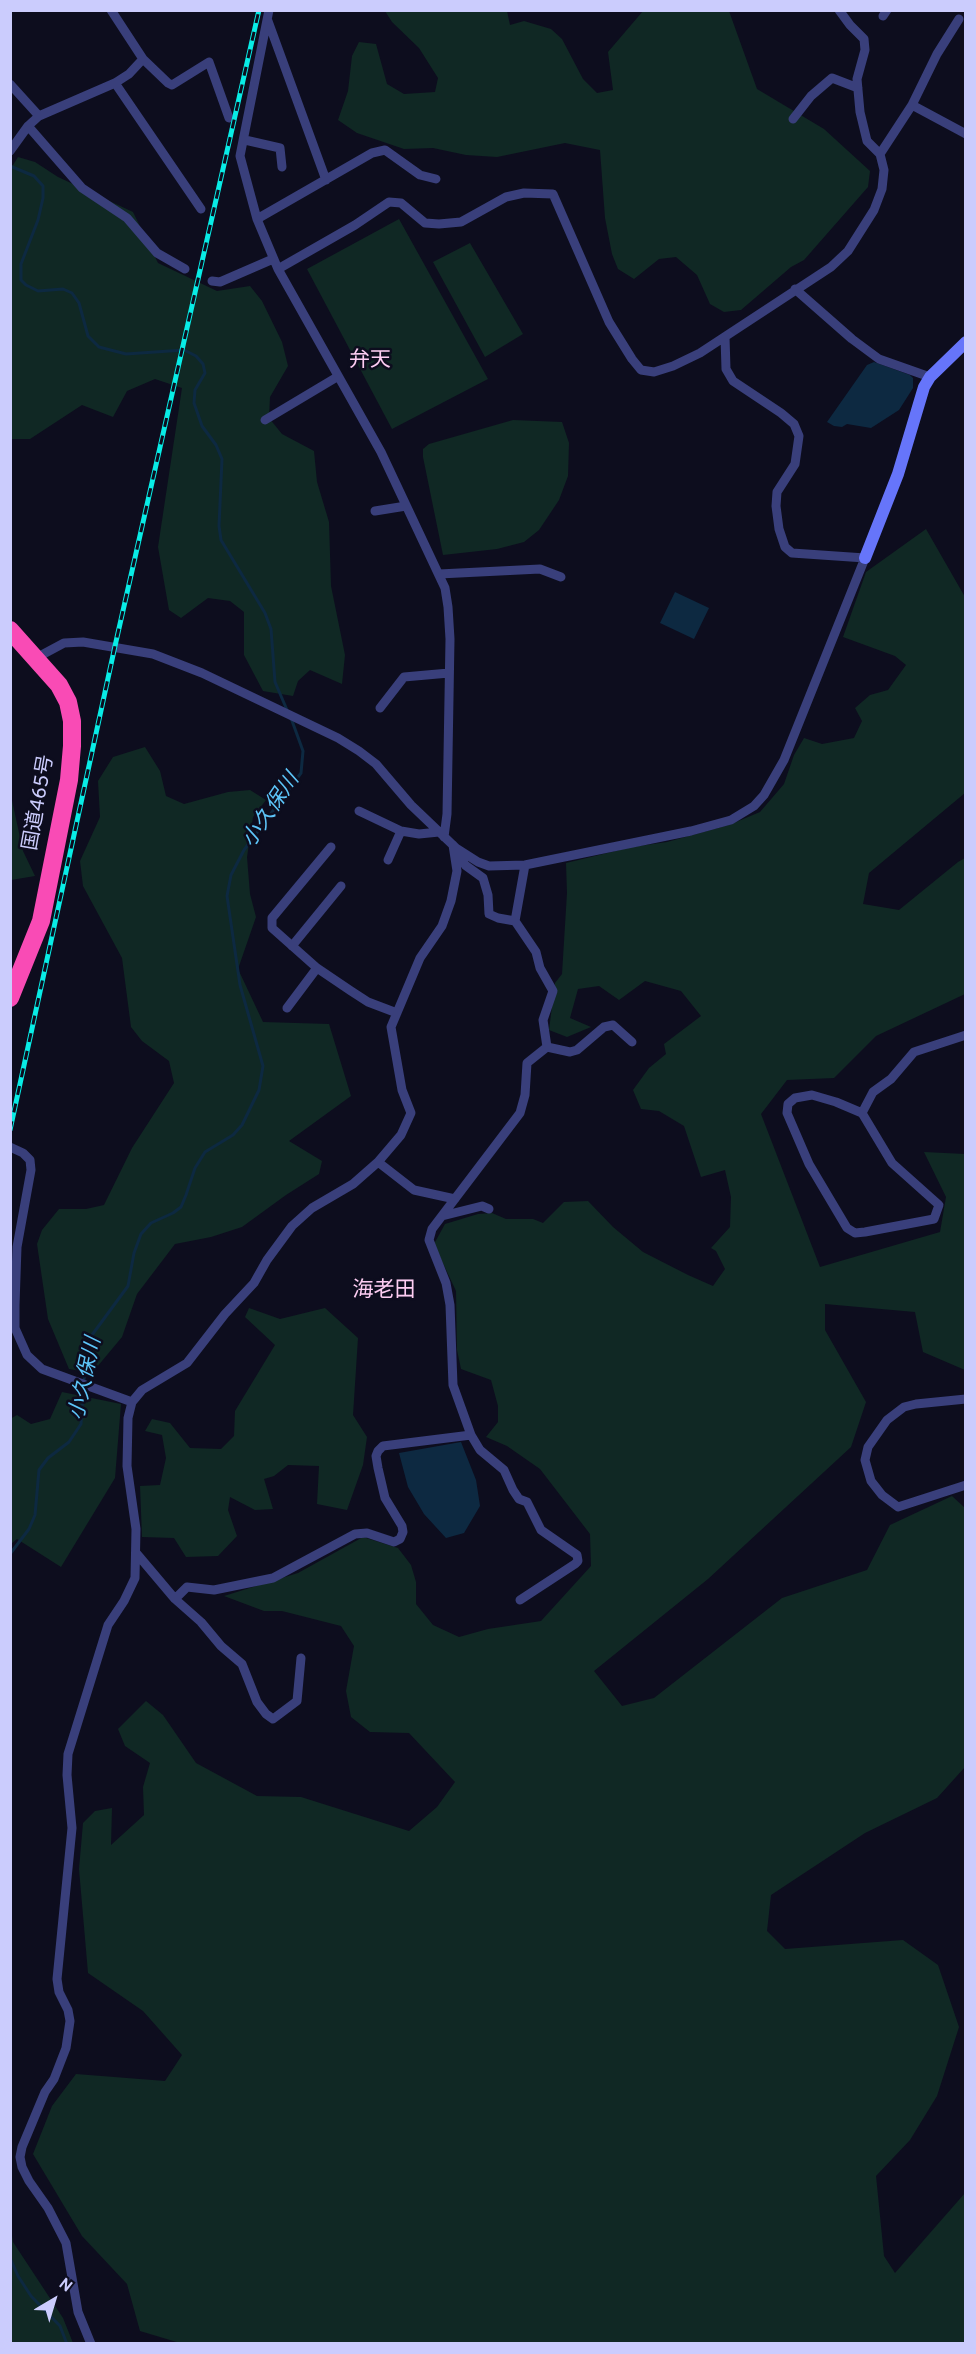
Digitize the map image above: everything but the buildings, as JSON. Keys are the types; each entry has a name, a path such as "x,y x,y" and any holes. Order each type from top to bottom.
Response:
{"highway":[{"name":"国道465号","path":"10,630 59,685 68,702 72,721 69,780 41,921 10,998"}],"street":[{"path":"111,10 143,59 172,85 209,62 229,118"},
{"path":"278,269 355,225 389,202 401,202 425,223 439,225 460,222 506,197 546,192 553,194 557,201 609,322 641,370 654,372 673,366 700,353 831,267 848,251 862,232 882,189 884,170 880,154 867,141 860,112 857,79 865,50 864,39 839,10"},
{"path":"269,15 240,156 256,219 273,259 381,452 439,574 448,607 449,673 447,814 442,835"},
{"path":"269,15 326,180"},
{"path":"880,154 912,105 958,19"},
{"path":"10,151 28,126 39,116 115,83 129,74 143,59"},
{"path":"793,119 811,96 832,78 858,88"},
{"path":"115,83 201,209"},
{"path":"10,84 39,116"},
{"path":"912,105 966,134"},
{"path":"28,126 82,188 127,219 157,253 185,269"},
{"path":"245,140 280,148 282,166"},
{"path":"256,219 372,153 385,150 420,175 436,179"},
{"path":"212,281 220,282 273,259"},
{"path":"795,289 852,339 879,359 930,377"},
{"path":"724,337 726,369 733,381 781,413 794,424 799,436 795,464 777,492 779,529 785,547 792,553 865,558"},
{"path":"36,658 64,643 83,642 153,654 202,673 338,738 376,764 411,804 455,847 478,862 489,866 525,865 691,831 731,820 754,806 772,783 784,760 898,474 924,387 930,377 966,342"},
{"path":"265,420 337,377"},
{"path":"375,511 406,506"},
{"path":"439,574 540,569 561,577"},
{"path":"380,708 404,677 449,673"},
{"path":"359,812 400,831 442,835"},
{"path":"388,860 400,831"},
{"path":"331,847 272,918 272,928 317,968 368,1002 397,1014"},
{"path":"455,847 465,865 483,878 488,895 489,914 516,921"},
{"path":"89,2341 78,2313 66,2243 48,2208 22,2167 22,2147 66,2048 70,2021 68,2010 59,1992 57,1979 72,1828 67,1775 68,1754 108,1625 135,1578 136,1529 126,1466 128,1418 132,1402 142,1390 187,1363 225,1314 254,1283 267,1260 292,1226 312,1208 353,1184 378,1162 401,1135 411,1113 402,1090 391,1026 420,958 442,926 451,901 457,871 455,847"},
{"path":"525,865 516,921 536,952 540,968 553,991 543,1020 547,1047"},
{"path":"292,946 341,886"},
{"path":"287,1008 317,968"},
{"path":"520,1600 575,1564 578,1561 577,1555 541,1530 527,1502 519,1499 513,1490 504,1470 480,1450 471,1435 453,1385 450,1305 446,1283 429,1240 432,1229 520,1113 525,1095 527,1062 547,1047 570,1052 577,1050 604,1027 614,1025 632,1042"},
{"path":"862,1113 873,1092 891,1079 914,1052 966,1035"},
{"path":"812,1095 862,1113 892,1163 939,1205 934,1219 865,1232 855,1233 847,1228 809,1164 787,1113 788,1104 795,1098 812,1095"},
{"path":"10,1147 23,1153 30,1160 31,1170 17,1247 15,1328 27,1355 42,1369 132,1402"},
{"path":"378,1162 414,1190 455,1198"},
{"path":"442,1216 482,1206 489,1209"},
{"path":"966,1399 904,1407 887,1420 868,1447 865,1460 871,1481 882,1495 898,1507 966,1485"},
{"path":"175,1599 187,1587 214,1590 273,1578 356,1534 367,1533 394,1542 400,1539 403,1532 402,1526 385,1498 378,1468 378,1451 382,1446 471,1435"},
{"path":"137,1554 175,1599 242,1664 257,1702 273,1719 297,1701 301,1658"},
{"path":"10,2144 22,2147"}],"green space":[{"path":"385,11 507,11 510,25 524,21 551,29 562,39 583,79 597,93 613,90 608,52 643,11 729,11 757,89 824,129 870,171 868,187 804,260 791,267 741,310 724,312 710,304 697,275 676,257 659,259 634,279 618,269 612,254 605,218 600,150 565,143 497,157 466,155 433,148 404,149 357,133 338,120 348,91 352,56 359,42 376,44 387,84 404,94 435,92 438,78 419,48 392,22"},
{"path":"18,157 35,162 58,177 133,212 158,263 217,291 250,286 262,301 282,342 288,366 270,397 269,418 282,434 314,451 317,482 329,522 331,586 345,655 342,684 310,670 298,681 293,696 263,691 244,655 244,612 230,601 208,598 181,618 169,610 158,547 182,388 155,379 127,391 113,417 82,405 30,439 11,439 10,170"},
{"path":"399,219 488,379 392,429 307,269"},
{"path":"470,243 523,334 485,357 433,262"},
{"path":"513,420 562,422 569,443 568,476 559,500 539,530 524,542 497,549 443,555 423,449 429,444"},
{"path":"926,529 965,597 965,793 869,873 863,904 899,910 965,858 965,994 876,1036 834,1078 787,1080 761,1114 820,1267 940,1232 946,1197 924,1152 965,1154 965,1370 923,1352 915,1312 825,1304 825,1330 866,1402 851,1447 708,1579 594,1671 622,1706 654,1698 782,1598 867,1570 890,1525 952,1496 965,1508 965,1767 937,1798 865,1833 771,1895 767,1931 785,1949 903,1940 938,1965 959,2027 937,2096 910,2140 876,2176 884,2256 895,2273 965,2193 965,2343 180,2343 140,2331 127,2284 82,2236 33,2154 52,2106 76,2074 165,2081 182,2055 143,2011 88,1973 79,1869 83,1823 95,1811 112,1808 111,1845 144,1815 143,1787 150,1763 125,1746 118,1729 146,1701 163,1715 196,1763 257,1796 301,1797 409,1831 437,1807 455,1782 409,1733 370,1732 351,1717 346,1691 354,1646 341,1626 282,1611 264,1611 224,1596 298,1573 363,1537 398,1548 411,1565 416,1582 416,1604 433,1625 459,1637 488,1629 541,1621 591,1566 590,1534 540,1469 507,1446 486,1437 498,1422 498,1406 491,1380 461,1369 457,1350 456,1291 434,1244 445,1224 478,1214 492,1213 506,1219 533,1219 543,1223 564,1202 588,1201 613,1227 643,1252 688,1275 713,1286 725,1269 716,1251 711,1248 730,1227 731,1197 725,1170 701,1177 684,1126 659,1111 641,1109 633,1090 649,1068 666,1054 664,1044 701,1016 681,991 645,981 619,1000 599,986 578,989 570,1018 591,1027 567,1037 549,1030 555,983 562,974 567,893 566,863 632,847 667,842 729,825 760,812 784,784 794,755 804,738 822,744 854,738 862,721 855,708 870,695 888,690 906,665 895,656 843,637 866,572"},
{"path":"145,747 160,771 166,796 184,804 228,792 250,790 266,800 253,817 247,857 250,894 256,917 238,969 263,1022 329,1024 351,1096 289,1141 322,1161 319,1174 242,1227 211,1237 175,1244 137,1294 122,1337 92,1373 69,1369 48,1319 37,1244 42,1230 59,1209 86,1209 104,1205 132,1148 174,1083 169,1061 142,1041 131,1027 122,958 83,886 80,861 100,817 98,781 113,757"},
{"path":"11,796 23,851 35,876 11,880"},
{"path":"249,1308 280,1319 325,1308 358,1338 353,1415 367,1437 363,1465 347,1510 317,1504 319,1466 288,1465 274,1476 264,1479 273,1509 255,1510 230,1497 228,1510 237,1536 218,1556 186,1557 174,1538 142,1537 140,1486 160,1485 166,1458 162,1435 145,1431 152,1419 170,1423 190,1448 221,1449 234,1436 235,1411 275,1345 245,1317"},
{"path":"62,1392 121,1404 115,1478 61,1567 17,1539 11,1544 10,1419 17,1415 31,1424 50,1419"},
{"path":"10,2223 13,2242 63,2318 73,2343 11,2343"}],"water":[{"path":"874,362 913,378 913,388 899,410 871,428 847,424 842,427 834,426 827,422 867,365"},
{"path":"675,592 709,608 694,639 660,623"},
{"path":"461,1442 476,1480 480,1506 464,1533 446,1538 424,1514 408,1487 399,1453"}],"waterway":[{"name":"小久保川","path":"10,166 34,176 43,186 38,220 21,264 21,280 38,291 63,289 72,293 79,303 88,336 99,347 126,354 184,350 196,356 203,364 205,373 195,390 194,403 202,426 216,445 222,459 219,526 221,540 265,613 271,629 275,682 287,710"},
{"name":"小久保川","path":"10,1554 29,1529 35,1515 39,1470 48,1458 69,1442 81,1424 84,1379 92,1335 128,1286 134,1253 141,1234 151,1223 181,1207 195,1168 205,1152 233,1135 242,1125 259,1090 263,1066 240,985 227,896 231,875 244,850 301,773 303,751 291,718"},
{"name":"小久保川","path":"10,2258 31,2296 60,2326 67,2344"}],"railway":[{"path":"10,1130 115,646 259,10"}],"district":[{"name":"弁天","path":"370,362"},
{"name":"海老田","path":"384,1292"}]}
